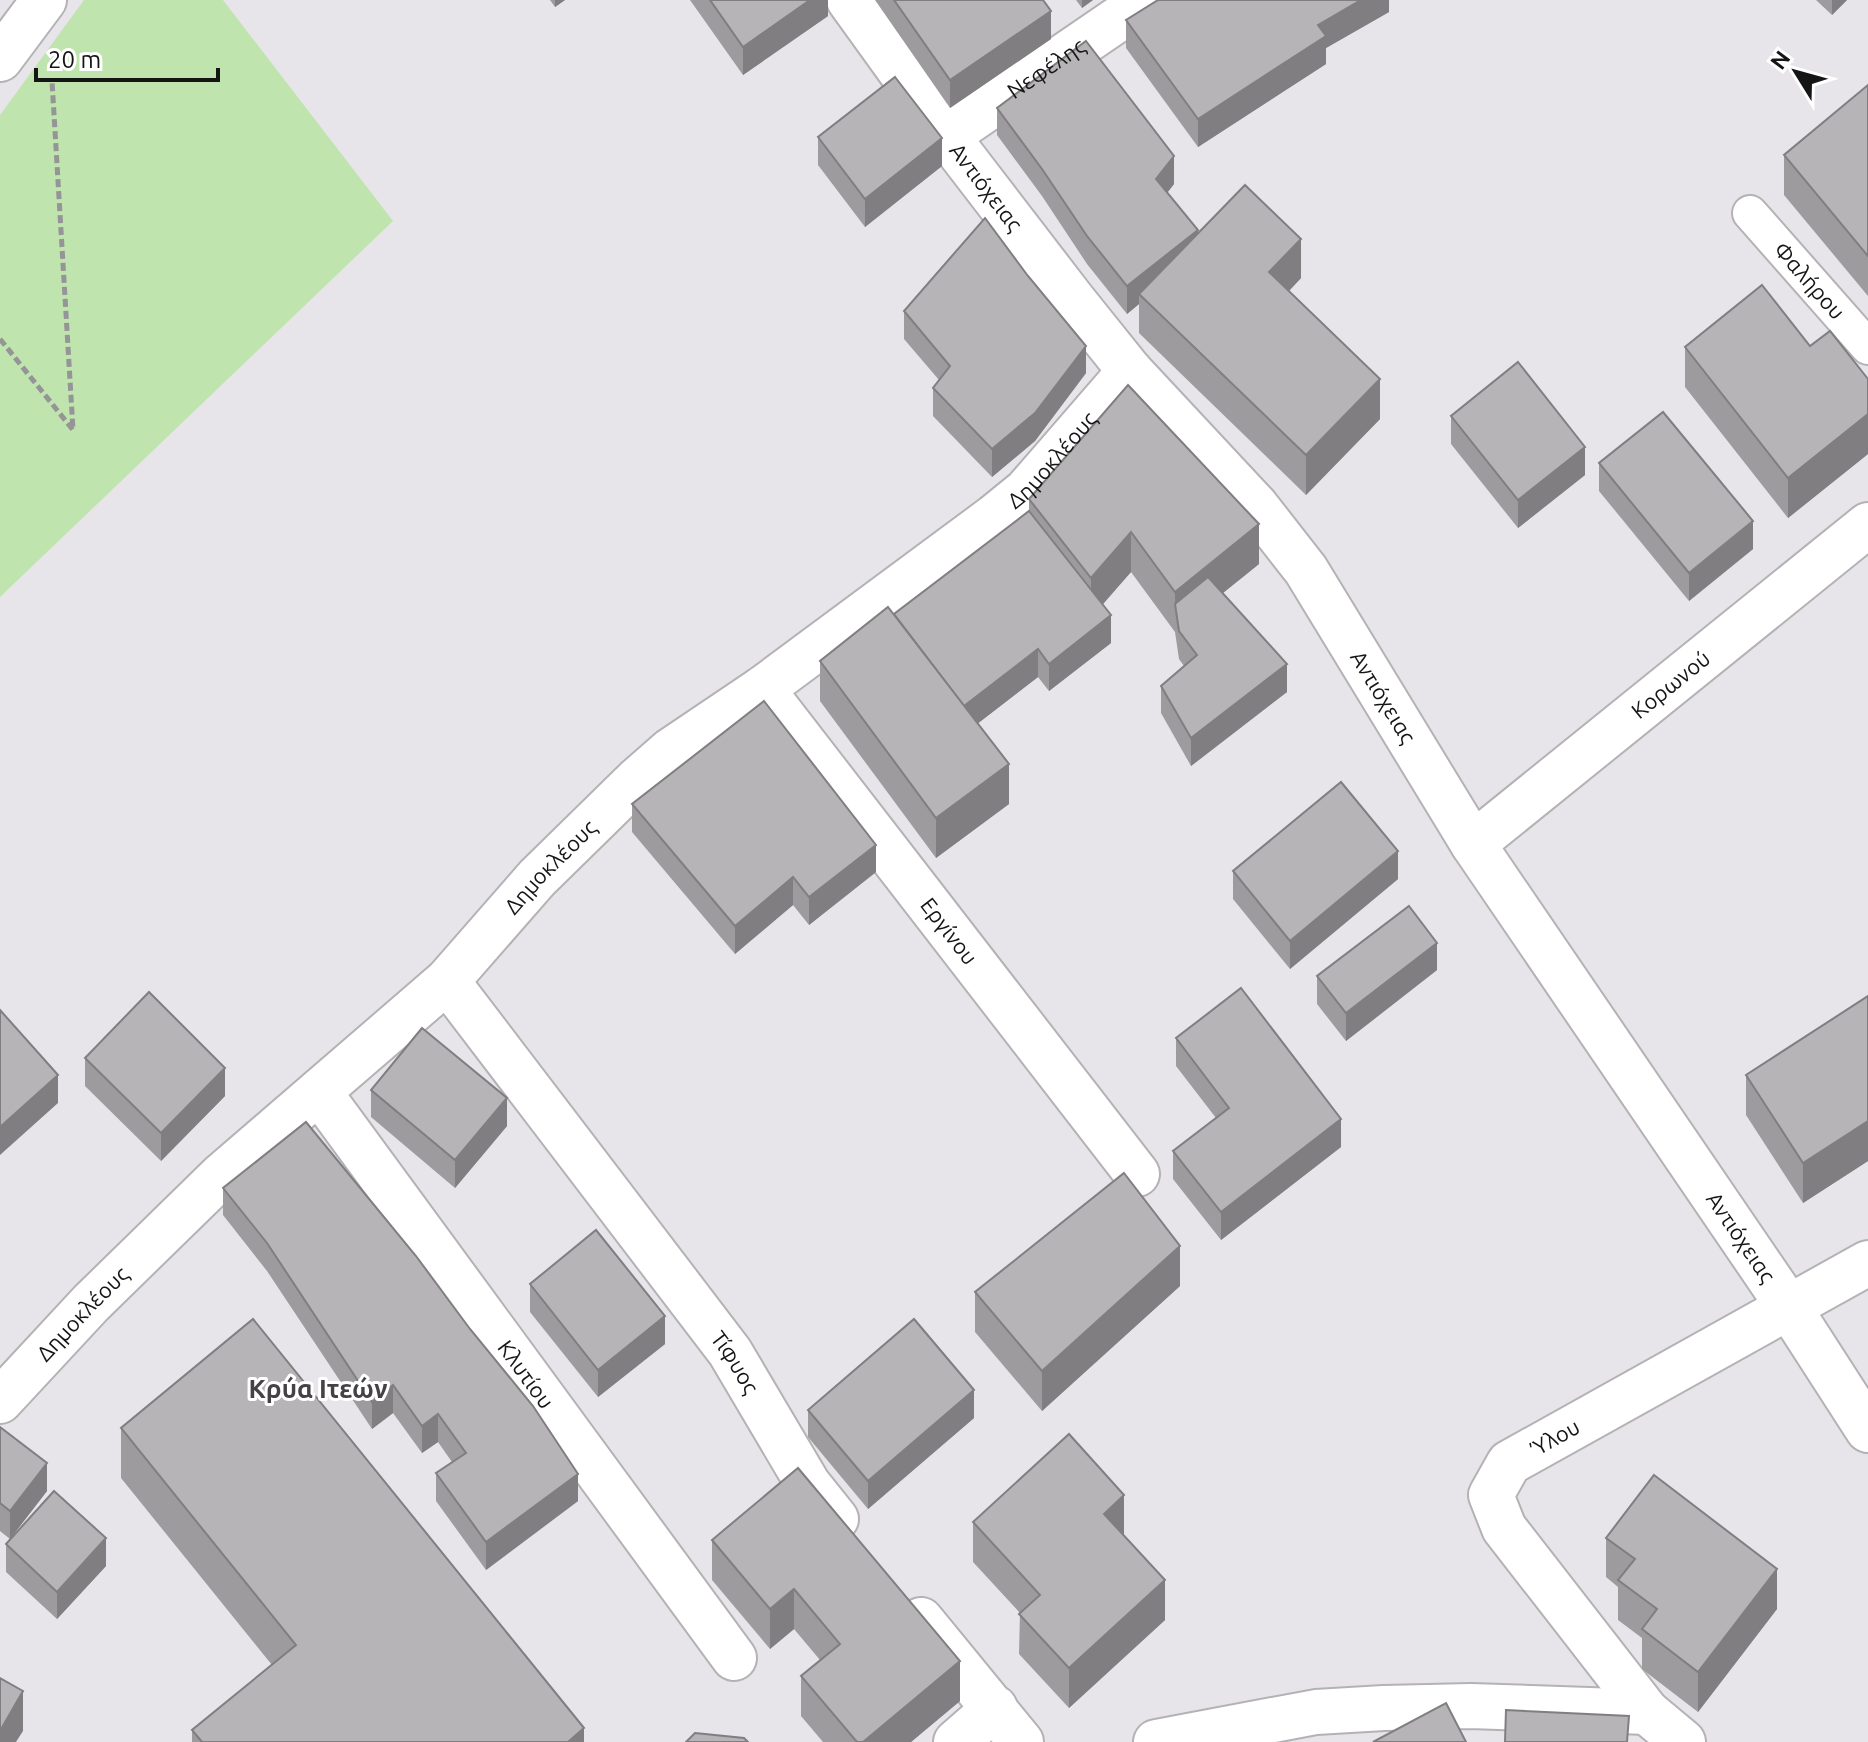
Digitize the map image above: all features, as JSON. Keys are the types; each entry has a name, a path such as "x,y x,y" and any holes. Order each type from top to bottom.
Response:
{"street":[{"path":"0,59 44,0"},
{"name":"Αντιόχειας","path":"849,0 1027,242 1130,371 1256,506 1306,570 1473,844 1788,1306 1868,1430"},
{"name":"Νεφέλης","path":"947,136 1146,0"},
{"name":"Δημοκλέους","path":"0,1401 91,1303 221,1176 447,981 537,878 614,800 670,751 762,689 1026,491 1130,371"},
{"name":"Κορωνού","path":"1473,844 1868,525"},
{"name":"Εργίνου","path":"762,689 1137,1174"},
{"name":"Τίφυος","path":"447,981 730,1352 808,1484 865,1554"},
{"name":"Κλυτίου","path":"319,1092 734,1658"},
{"name":"Ύλου","path":"1683,1742 1647,1712 1504,1528 1491,1495 1509,1463 1868,1263"},
{"path":"895,1589 1021,1742"},
{"path":"1156,1742 1286,1716 1346,1710 1524,1706 1647,1712"},
{"path":"956,1742 995,1708"}],"lane":[{"name":"Φαλήρου","path":"1750,213 1868,347"}],"path":[{"path":"0,339 73,430 52,77"}],"green space":[{"path":"84,0 223,0 393,221 0,597 0,115"}],"building":[{"path":"710,0 810,0 743,47"},
{"path":"894,0 1043,0 1051,11 950,80"},
{"path":"1158,0 1361,0 1318,25 1326,36 1198,119 1126,20"},
{"path":"1086,41 1174,156 1156,179 1198,230 1127,286 1087,236 997,108"},
{"path":"895,77 942,138 865,199 818,137"},
{"path":"1868,85 1868,256 1784,155"},
{"path":"1245,185 1301,239 1269,272 1380,379 1306,455 1139,294"},
{"path":"985,218 1086,346 1035,413 992,449 933,388 950,366 904,311"},
{"path":"1762,285 1810,346 1830,331 1868,379 1868,414 1788,478 1685,347"},
{"path":"1518,362 1585,447 1518,500 1451,416"},
{"path":"1128,385 1259,524 1175,592 1131,532 1091,578 1029,499"},
{"path":"1663,412 1753,521 1689,573 1599,463"},
{"path":"1029,511 1111,615 1049,664 1038,649 964,706 894,614"},
{"path":"1208,577 1287,664 1191,738 1161,686 1197,655 1179,631 1175,604"},
{"path":"888,607 1009,764 936,818 820,661"},
{"path":"764,701 876,845 809,897 793,877 735,926 632,804"},
{"path":"1341,782 1398,851 1290,941 1233,871"},
{"path":"1409,906 1437,943 1346,1013 1317,976"},
{"path":"1241,988 1341,1119 1221,1212 1173,1151 1229,1108 1176,1038"},
{"path":"149,992 225,1068 161,1133 85,1058"},
{"path":"1868,996 1868,1121 1803,1163 1746,1075"},
{"path":"0,1010 58,1075 0,1127"},
{"path":"422,1028 507,1098 455,1160 371,1090"},
{"path":"306,1122 533,1406 578,1474 486,1542 436,1473 466,1453 438,1414 422,1426 393,1385 372,1402 267,1243 223,1188"},
{"path":"1124,1173 1180,1246 1042,1371 975,1292"},
{"path":"596,1230 665,1316 598,1370 530,1284"},
{"path":"253,1319 584,1728 568,1742 202,1742 192,1730 296,1645 121,1428"},
{"path":"914,1319 974,1390 868,1481 808,1410"},
{"path":"0,1427 47,1463 10,1511 0,1503"},
{"path":"1069,1434 1124,1495 1104,1514 1165,1580 1069,1668 1019,1614 1040,1595 973,1522"},
{"path":"798,1468 960,1661 863,1742 857,1742 801,1676 840,1644 794,1589 770,1609 712,1540"},
{"path":"1654,1475 1777,1569 1698,1672 1642,1629 1657,1609 1618,1580 1635,1559 1606,1538"},
{"path":"54,1491 106,1538 57,1592 6,1544"},
{"path":"0,1678 23,1691 0,1731"},
{"path":"1446,1703 1466,1742 1373,1742"},
{"path":"1506,1710 1629,1716 1627,1742 1505,1742"},
{"path":"695,1733 744,1738 748,1742 686,1742"}],"district":[{"name":"Κρύα Ιτεών","path":"318,1389"}]}
